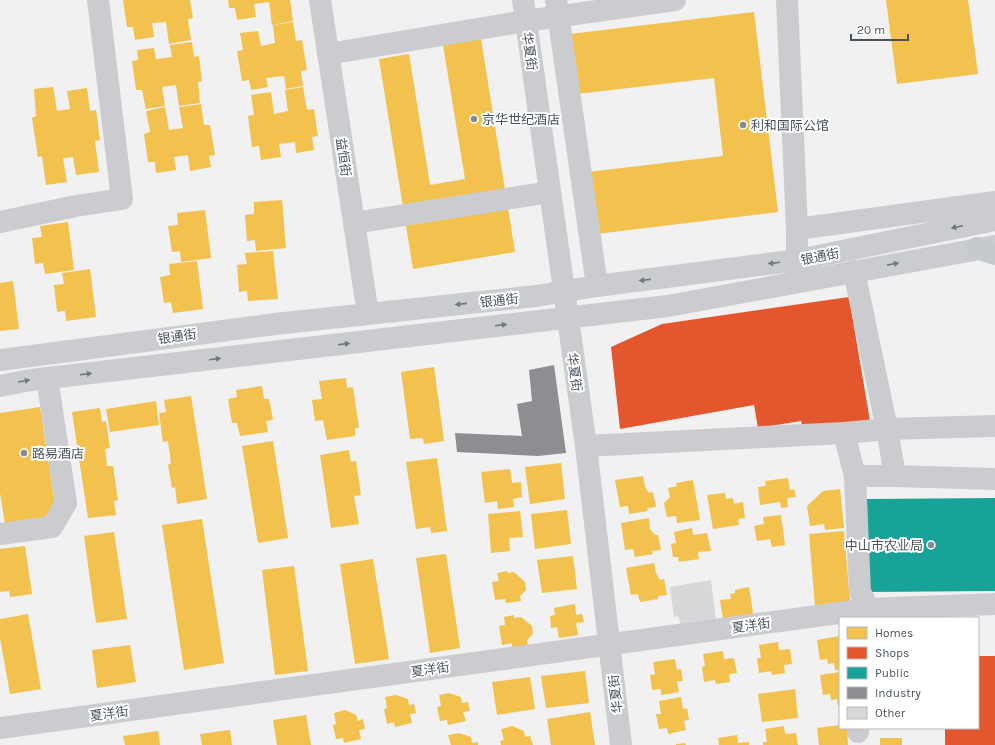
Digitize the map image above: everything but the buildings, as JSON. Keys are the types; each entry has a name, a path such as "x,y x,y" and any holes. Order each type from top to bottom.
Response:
{"street":[{"path":"0,222 76,206 122,199 98,0"},
{"name":"益恒街","path":"320,0 368,314"},
{"name":"华夏街","path":"522,0 586,446 622,745"},
{"path":"328,54 526,21 557,8 675,0"},
{"path":"788,0 798,260 797,282"},
{"path":"557,8 597,286"},
{"path":"354,223 550,192"},
{"path":"797,229 995,202"},
{"name":"银通街","path":"0,360 202,333 536,296 597,286 798,260 995,220"},
{"path":"0,386 47,378 668,306 854,271 989,249"},
{"path":"854,271 887,429 895,476"},
{"path":"0,534 52,527 66,503 47,378"},
{"path":"586,446 844,433 887,429 995,426"},
{"path":"844,433 855,476 860,592 869,609 995,604"},
{"path":"855,476 995,479"},
{"name":"夏洋街","path":"0,728 853,611 853,617"}],"place":[{"name":"京华世纪酒店","path":"474,119"},
{"name":"利和国际公馆","path":"743,125"},
{"name":"路易酒店","path":"24,453"},
{"name":"中山市农业局","path":"931,545"}]}
